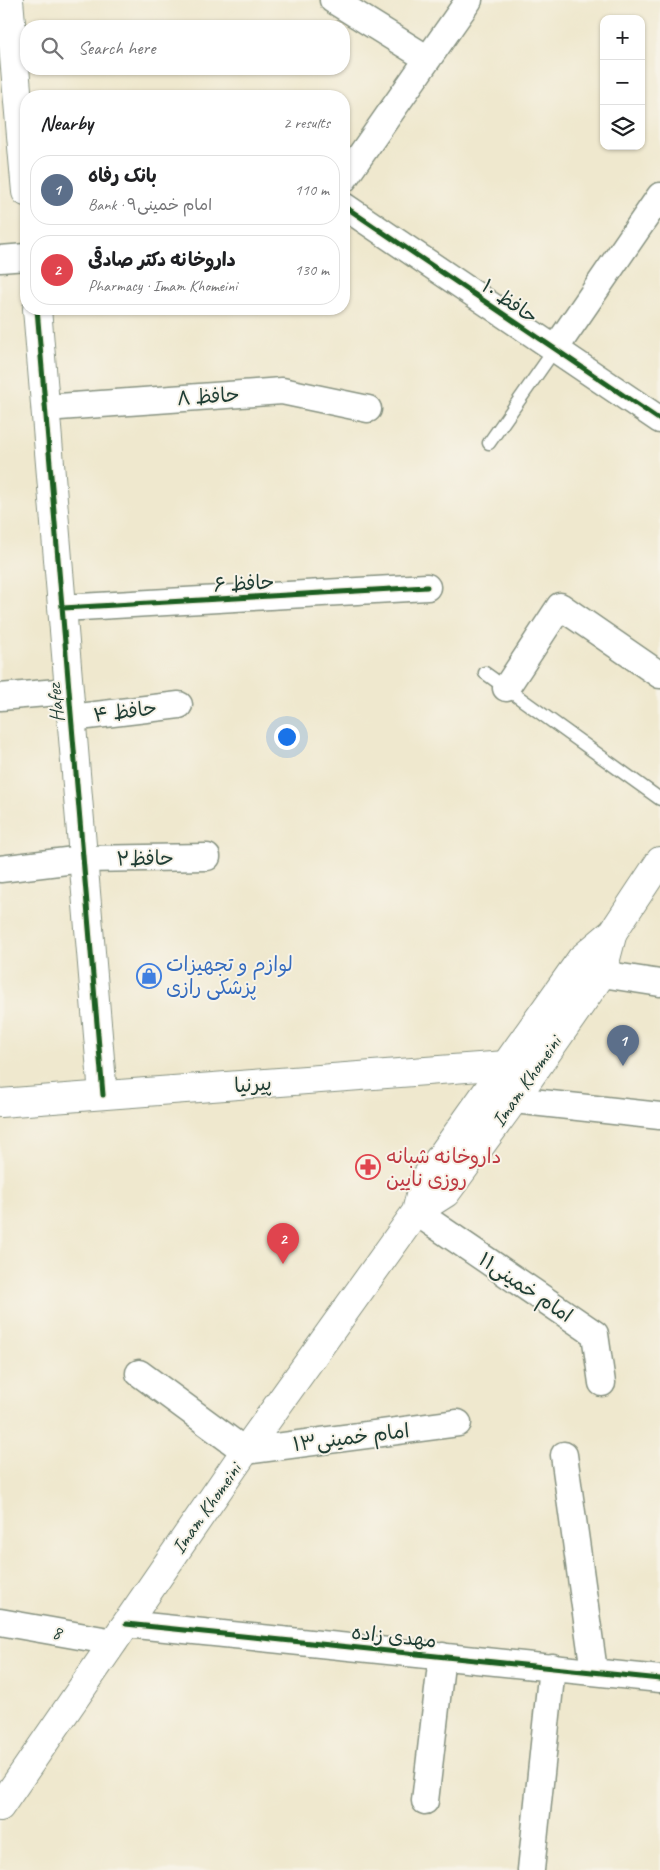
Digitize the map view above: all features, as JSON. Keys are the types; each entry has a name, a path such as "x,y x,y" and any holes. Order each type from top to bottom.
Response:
{"main road":[{"path":"9,0 20,90"},
{"name":"Hafez","path":"37,315 103,1095"},
{"name":"Imam Khomeini","path":"0,1807 245,1451 416,1212 424,1180 581,959 613,932 660,861"},
{"name":"Imam Khomeini","path":"416,1212 446,1193 514,1100 602,974 613,932"},
{"name":"پیرنیا","path":"0,1103 506,1065"}],"street":[{"path":"333,0 428,58"},
{"path":"350,170 469,0"},
{"path":"555,349 660,196"},
{"name":"حافظ ۱۰","path":"350,210 660,420"},
{"path":"0,259 20,257"},
{"name":"حافظ ۸","path":"45,408 282,391 368,409"},
{"name":"حافظ ۶","path":"63,608 427,587"},
{"path":"506,688 560,606 660,675"},
{"path":"0,697 69,691"},
{"name":"حافظ ۴","path":"71,718 179,705"},
{"name":"حافظ۲","path":"0,869 83,859 207,857"},
{"path":"602,974 660,983"},
{"path":"514,1100 660,1116"},
{"name":"امام خمینی۱۱","path":"416,1212 595,1334 602,1383"},
{"path":"139,1373 245,1451"},
{"name":"امام خمینی۱۳","path":"245,1451 458,1423"},
{"path":"564,1455 594,1671"},
{"name":"8","path":"0,1622 120,1633"},
{"name":"مهدی زاده","path":"120,1633 442,1656 660,1679"},
{"path":"425,1801 442,1656"},
{"path":"531,1870 552,1667"}],"lane":[{"path":"489,443 555,349"},
{"path":"485,673 660,798"}],"cycle path":[{"path":"350,210 660,420"},
{"path":"38,315 103,1095"},
{"path":"63,608 427,587"},
{"path":"126,1624 660,1679"}],"place":[{"name":"لوازم و تجهیزات پزشکی رازی","path":"149,976"},
{"name":"بانک رفاه","path":"623,1066"},
{"name":"داروخانه شبانه روزی نایین","path":"368,1167"},
{"name":"داروخانه دکتر صادقی","path":"283,1264"}]}
